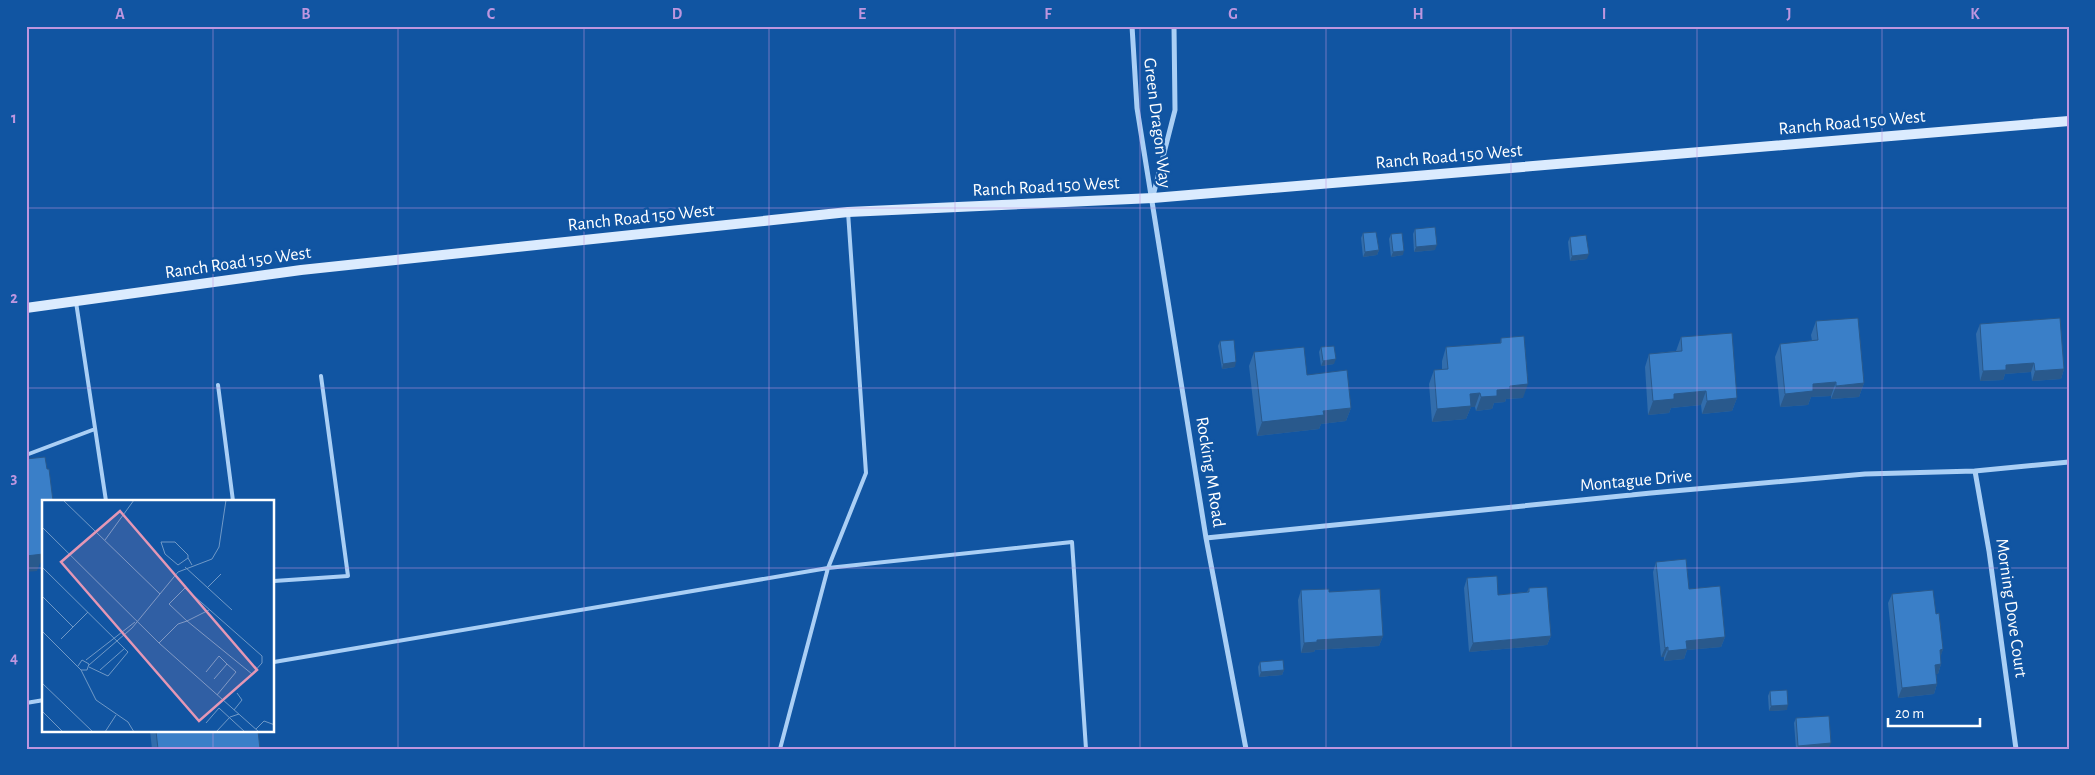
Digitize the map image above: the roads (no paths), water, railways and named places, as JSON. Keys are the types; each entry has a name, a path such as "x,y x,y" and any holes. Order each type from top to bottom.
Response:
{"main road":[{"name":"Ranch Road 150 West","path":"26,308 301,270 848,212 1153,198 2069,120"}],"street":[{"name":"Green Dragon Way","path":"1132,26 1137,108 1153,198"},
{"name":"Green Dragon Way","path":"1153,198 1175,110 1174,26"},
{"name":"Rocking M Road","path":"1153,198 1206,538 1246,749"},
{"name":"Montague Drive","path":"1206,538 1836,477 1975,471 2069,462"},
{"name":"Morning Dove Court","path":"1975,471 1989,551 2016,749"}],"lane":[{"path":"780,749 828,568 866,473 848,212"},
{"path":"76,302 106,500"},
{"path":"275,581 348,576 321,376"},
{"path":"218,385 234,500"},
{"path":"26,455 96,429"},
{"path":"275,662 828,568 1072,542 1086,749"},
{"path":"26,703 42,700"}]}
